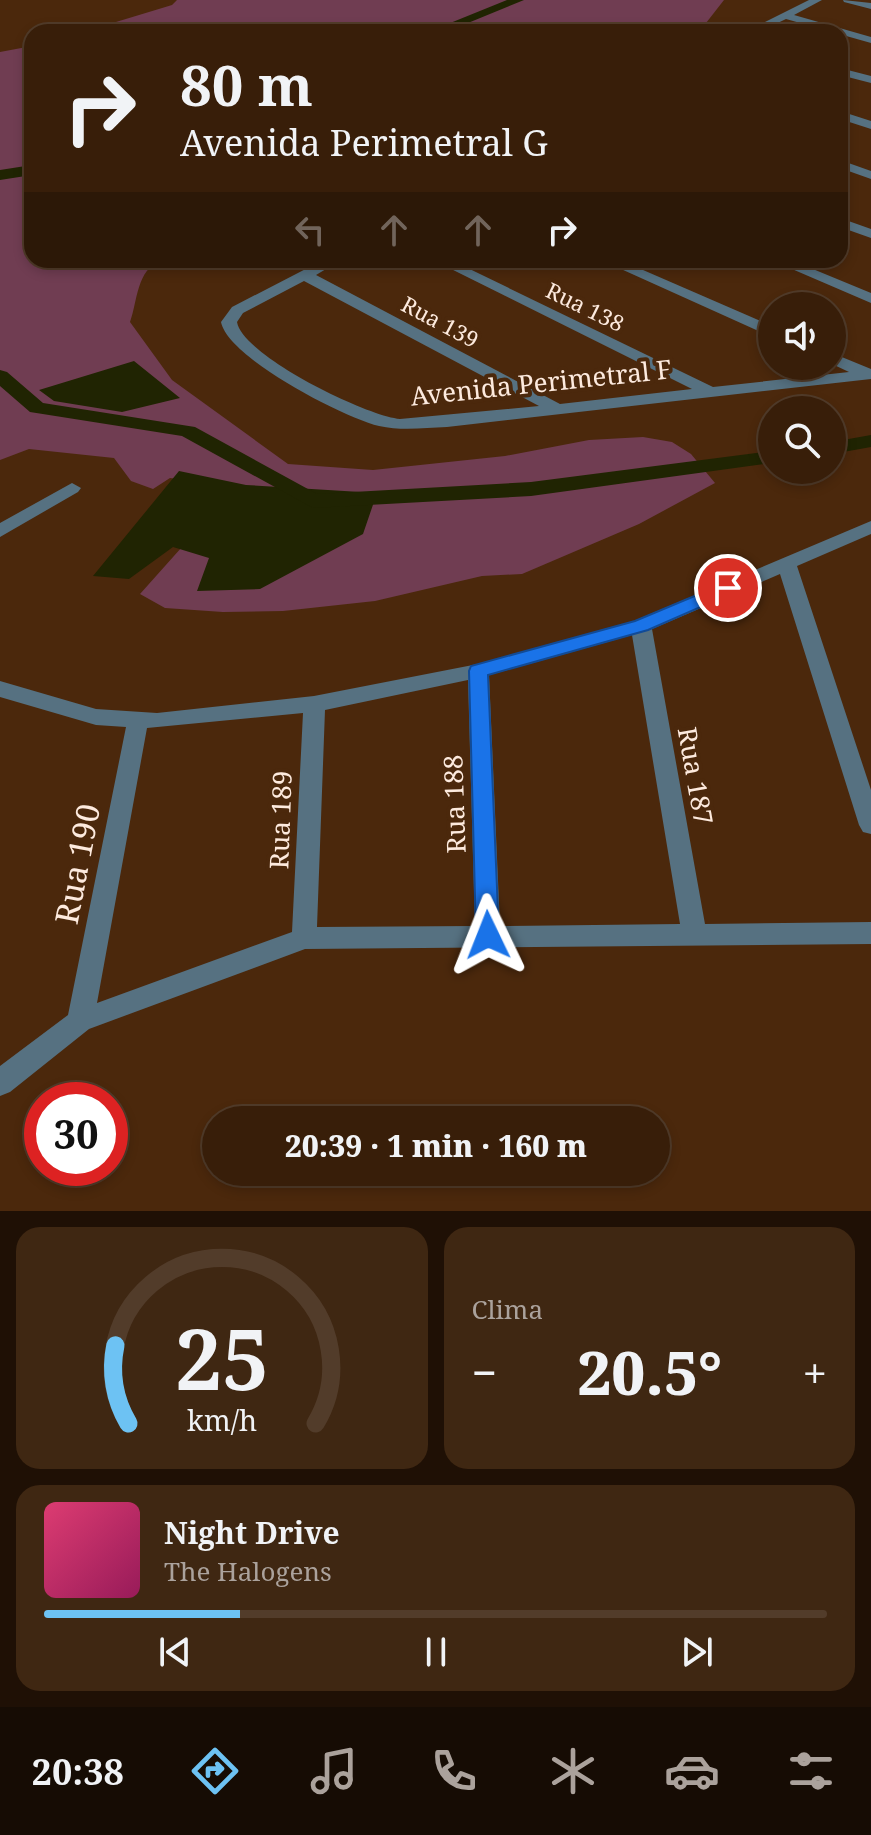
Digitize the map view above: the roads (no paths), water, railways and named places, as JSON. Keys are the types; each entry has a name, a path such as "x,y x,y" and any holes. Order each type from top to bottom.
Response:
{"street":[{"path":"766,24 817,0"},
{"path":"848,0 871,6"},
{"path":"783,15 815,24"},
{"path":"848,33 871,40"},
{"path":"848,73 871,80"},
{"path":"848,118 871,125"},
{"path":"848,167 871,175"},
{"path":"848,225 871,234"},
{"name":"Avenida Perimetral F","path":"318,268 237,310 229,322 232,334 247,349 341,404 373,419 406,425 870,374"},
{"name":"Rua 138","path":"456,268 712,393"},
{"path":"626,268 758,326"},
{"path":"798,268 871,298"},
{"name":"Rua 139","path":"304,275 556,409"},
{"path":"846,364 870,374"},
{"path":"0,531 72,488"},
{"path":"0,689 96,717 138,720 181,720 314,704 478,671 641,626 871,527"},
{"path":"786,563 871,825"},
{"name":"Rua 187","path":"641,626 694,935"},
{"name":"Rua 188","path":"478,671 488,935"},
{"name":"Rua 189","path":"304,938 314,704"},
{"name":"Rua 190","path":"80,1021 138,720"},
{"path":"0,1083 80,1021 304,938 871,933"}],"waterway":[{"path":"455,24 518,0"},
{"path":"0,175 24,171"},
{"path":"0,376 37,408 188,431 313,501 531,489 758,459"},
{"path":"846,445 871,441"}]}
